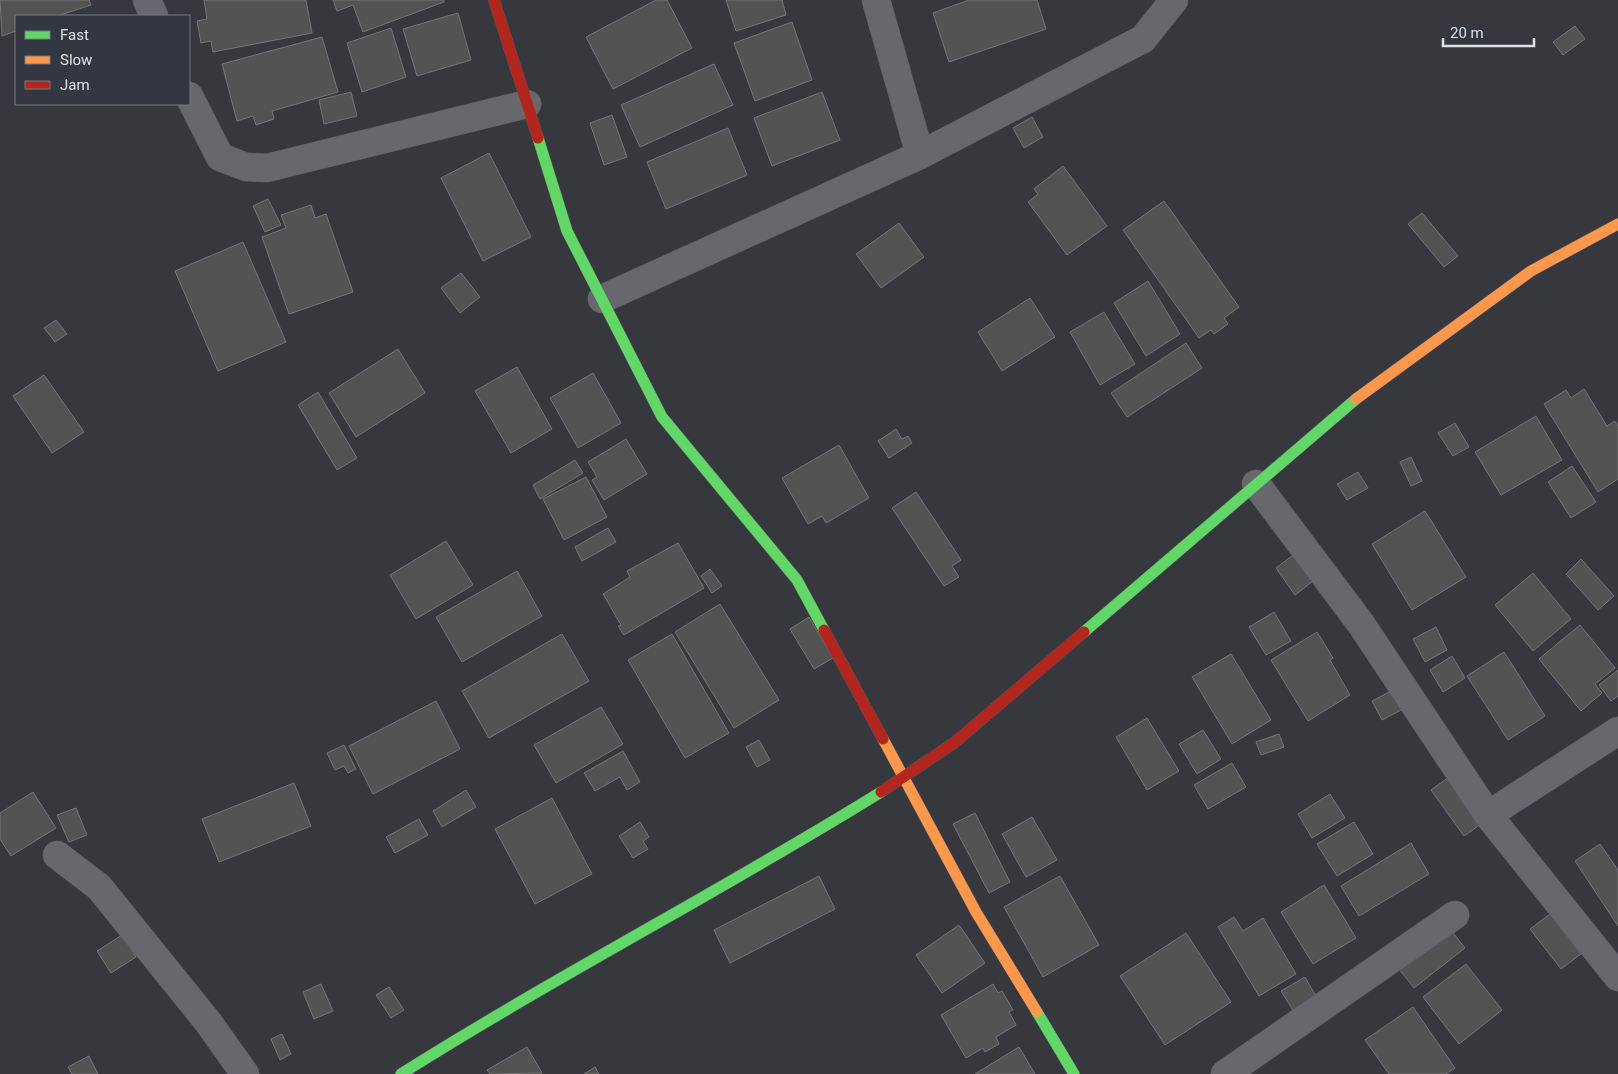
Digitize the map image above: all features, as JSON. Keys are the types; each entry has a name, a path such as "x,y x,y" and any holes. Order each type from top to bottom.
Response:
{"main road":[{"path":"494,0 567,232 662,417 797,580 905,777 976,912 1074,1074"},
{"path":"402,1074 462,1034 725,884 905,777 954,742 1363,393 1531,271 1618,224"}],"street":[{"path":"147,0 154,15"},
{"path":"876,0 920,155"},
{"path":"602,299 920,155 1143,39 1174,0"},
{"path":"190,98 220,157 246,167 267,168 527,104"},
{"path":"1256,484 1361,624 1488,815 1618,977"},
{"path":"1488,815 1618,731"},
{"path":"57,856 99,888 208,1022 245,1074"},
{"path":"1225,1074 1455,915"}],"building":[{"path":"0,0 89,0 91,5 60,15 15,15 15,31 2,36"},
{"path":"204,0 306,0 312,33 213,52 211,41 201,43 197,21 207,19"},
{"path":"333,0 444,0 444,2 363,32 353,5 337,11"},
{"path":"656,0 667,0 692,48 613,89 586,37"},
{"path":"726,0 782,0 786,15 736,31"},
{"path":"969,0 1037,0 1046,29 949,62 933,13"},
{"path":"458,13 471,60 417,76 403,29"},
{"path":"792,22 812,80 755,101 734,43"},
{"path":"1575,26 1585,39 1563,55 1553,42"},
{"path":"391,28 406,77 362,92 347,43"},
{"path":"322,37 338,92 272,111 274,119 256,125 253,116 237,121 222,64"},
{"path":"714,64 733,105 640,147 621,105"},
{"path":"351,92 357,116 324,124 319,100"},
{"path":"822,92 840,140 772,166 754,118"},
{"path":"612,115 627,157 604,165 590,123"},
{"path":"1032,117 1043,137 1024,148 1013,128"},
{"path":"728,128 747,175 666,209 647,162"},
{"path":"489,153 531,237 483,261 441,178"},
{"path":"1063,166 1107,226 1067,255 1028,202 1038,194 1034,189"},
{"path":"268,199 281,225 265,232 253,206"},
{"path":"1164,201 1239,307 1224,318 1228,324 1214,334 1211,330 1199,338 1123,230"},
{"path":"311,205 315,218 326,214 353,292 289,314 262,237 286,228 281,215"},
{"path":"1422,213 1458,256 1444,267 1408,224"},
{"path":"899,223 924,257 881,288 856,254"},
{"path":"243,242 286,342 218,371 175,271"},
{"path":"461,273 480,297 460,313 441,288"},
{"path":"1148,281 1180,334 1146,356 1114,303"},
{"path":"1030,298 1055,337 1002,371 978,332"},
{"path":"1104,312 1135,364 1100,385 1070,332"},
{"path":"56,320 67,334 55,342 44,328"},
{"path":"1186,343 1202,368 1127,417 1111,393"},
{"path":"398,349 425,393 356,437 329,393"},
{"path":"517,367 552,429 511,453 475,391"},
{"path":"593,373 621,423 578,448 550,398"},
{"path":"44,375 84,432 52,453 13,396"},
{"path":"1584,389 1607,426 1615,421 1618,426 1618,479 1598,492 1544,404 1566,390 1571,398"},
{"path":"318,392 357,458 337,470 298,405"},
{"path":"1536,416 1562,460 1501,495 1475,452"},
{"path":"1455,423 1469,447 1453,456 1438,433"},
{"path":"896,429 902,439 908,436 912,443 889,458 878,441"},
{"path":"626,439 647,474 604,500 592,480 597,477 588,462"},
{"path":"839,445 869,498 826,523 822,516 808,524 782,478"},
{"path":"1411,457 1422,481 1411,486 1400,462"},
{"path":"575,460 583,473 540,499 533,485"},
{"path":"1572,466 1596,502 1571,518 1548,482"},
{"path":"1358,472 1368,488 1347,500 1337,484"},
{"path":"586,477 607,517 564,540 543,499"},
{"path":"916,492 961,560 952,566 959,577 944,586 892,508"},
{"path":"1425,511 1466,577 1412,610 1372,544"},
{"path":"608,528 616,542 582,561 575,547"},
{"path":"446,541 473,585 416,619 390,575"},
{"path":"678,543 704,588 624,635 618,626 621,625 603,594 630,577 627,571"},
{"path":"1297,552 1317,578 1295,595 1276,568"},
{"path":"1581,559 1614,596 1598,610 1566,574"},
{"path":"710,569 722,586 712,593 701,576"},
{"path":"517,571 542,616 462,662 436,617"},
{"path":"1533,573 1571,619 1533,651 1495,605"},
{"path":"720,604 779,700 734,728 675,632"},
{"path":"1274,612 1291,641 1266,655 1249,627"},
{"path":"809,617 833,658 814,669 790,629"},
{"path":"1580,625 1615,668 1595,684 1602,693 1581,711 1539,659"},
{"path":"1436,627 1447,650 1425,662 1413,639"},
{"path":"1317,632 1333,658 1330,660 1350,695 1308,721 1271,660"},
{"path":"562,634 589,681 489,738 462,691"},
{"path":"672,634 729,733 685,758 628,660"},
{"path":"1504,652 1545,716 1508,740 1467,676"},
{"path":"1231,654 1271,720 1232,744 1192,677"},
{"path":"1452,656 1465,678 1443,692 1430,670"},
{"path":"1618,670 1618,696 1611,701 1599,685"},
{"path":"1395,689 1405,708 1382,720 1372,701"},
{"path":"436,701 460,749 373,794 349,746"},
{"path":"601,707 623,744 556,783 534,745"},
{"path":"1147,718 1179,771 1147,790 1116,737"},
{"path":"1203,730 1221,759 1197,774 1179,744"},
{"path":"1279,734 1284,747 1261,755 1256,742"},
{"path":"759,740 770,760 757,767 746,747"},
{"path":"344,745 356,769 348,773 344,766 335,770 327,753"},
{"path":"623,751 640,782 627,790 620,777 595,791 584,773"},
{"path":"1232,763 1246,787 1208,809 1194,785"},
{"path":"1449,777 1481,824 1464,836 1431,790"},
{"path":"294,783 311,826 219,862 202,819"},
{"path":"466,790 476,807 442,827 433,811"},
{"path":"33,792 56,828 11,856 0,839 0,813"},
{"path":"1330,794 1345,818 1312,838 1298,814"},
{"path":"552,798 592,874 535,904 495,829"},
{"path":"76,808 87,835 69,842 57,815"},
{"path":"975,813 1010,882 989,893 953,824"},
{"path":"1032,817 1057,860 1026,877 1002,834"},
{"path":"419,819 428,835 395,853 386,837"},
{"path":"640,822 649,837 643,841 648,849 633,858 619,836"},
{"path":"1354,822 1373,854 1337,876 1317,844"},
{"path":"1411,843 1429,874 1359,916 1341,886"},
{"path":"1600,844 1618,870 1618,926 1575,861"},
{"path":"819,876 835,909 730,963 714,930"},
{"path":"1060,876 1099,945 1043,977 1004,907"},
{"path":"1324,885 1356,938 1313,964 1281,912"},
{"path":"1550,914 1581,954 1561,969 1530,929"},
{"path":"1234,917 1243,931 1263,918 1296,974 1259,996 1218,927"},
{"path":"959,925 985,963 942,993 916,955"},
{"path":"1447,925 1465,948 1414,988 1395,964"},
{"path":"1186,933 1231,1002 1165,1045 1120,976"},
{"path":"122,935 136,957 111,973 97,951"},
{"path":"1466,964 1502,1010 1459,1044 1423,997"},
{"path":"1305,977 1317,998 1294,1012 1281,991"},
{"path":"321,984 333,1011 314,1019 303,992"},
{"path":"993,984 998,993 1002,991 1013,1010 1009,1012 1016,1025 996,1037 999,1044 985,1052 983,1048 966,1058 941,1015"},
{"path":"389,987 404,1010 391,1018 376,995"},
{"path":"1413,1007 1455,1068 1446,1074 1389,1074 1365,1040"},
{"path":"282,1034 291,1054 280,1060 271,1039"},
{"path":"527,1047 542,1073 490,1074 487,1070"},
{"path":"1019,1047 1035,1074 975,1074"},
{"path":"89,1056 98,1074 72,1074 68,1067"},
{"path":"595,1067 599,1074 584,1074"}],"traffic: fast":[{"path":"538,138 567,231 662,417 797,580 824,630"},
{"path":"1084,632 1356,399"},
{"path":"401,1074 460,1037 881,792"},
{"path":"1037,1012 1074,1074"}],"traffic: slow":[{"path":"1356,399 1531,271 1618,224"},
{"path":"883,739 976,912 1037,1012"}],"traffic: jam":[{"path":"494,0 538,138"},
{"path":"824,630 883,739"},
{"path":"881,792 954,743 1084,632"}]}
